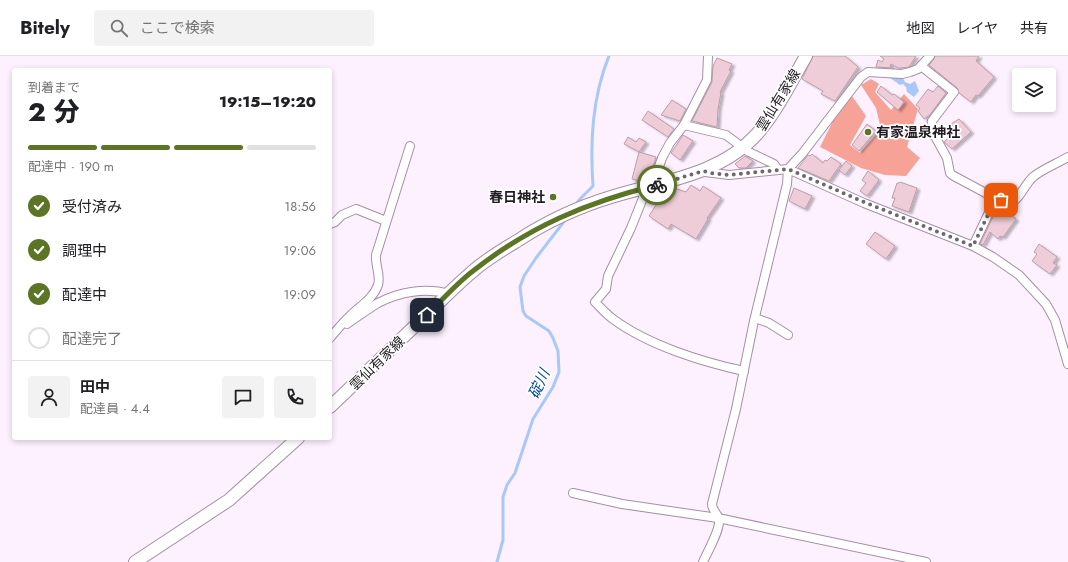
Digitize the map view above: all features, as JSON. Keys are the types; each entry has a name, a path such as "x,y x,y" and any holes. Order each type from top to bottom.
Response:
{"main road":[{"name":"雲仙有家線","path":"332,405 473,271 516,241 562,216 610,197 703,171 723,161 743,147 769,120 806,56"},
{"path":"136,562 229,500 296,440"}],"street":[{"path":"708,56 706,80 684,125 670,143 648,187 631,228 608,276 606,289 595,302 614,320 658,344 717,365 744,371"},
{"path":"703,562 719,526 718,518 713,511 712,504 787,184 788,169 802,154 861,77 868,72 902,74 918,69 930,56"},
{"path":"920,66 954,92 932,120 931,129 947,158 950,173 965,183 1008,205 1014,202 1035,176 1068,156"},
{"path":"684,125 726,135 749,152 774,164 778,170"},
{"path":"332,336 351,315 368,301 378,285 379,279 375,262 376,255 410,146"},
{"path":"703,171 729,175 788,169 864,202 973,246 993,257 1019,275 1046,304 1055,320 1068,364"},
{"path":"973,246 996,198"},
{"path":"332,223 342,215 356,209 386,221"},
{"path":"336,331 378,303 394,296 409,292 428,291 449,294"},
{"path":"755,318 769,323 788,335"},
{"path":"573,493 622,504 718,518 926,562"}],"shaded area":[{"path":"871,79 879,84 875,92 891,110 904,94 918,109 907,147 920,158 906,176 885,175 861,168 820,147 837,113 852,96 866,116 850,145 860,153 881,129 876,108 861,85"}],"water":[{"path":"890,78 903,78 905,82 910,84 915,81 919,91 914,97 907,92 906,87 903,84 900,85"}],"building":[{"path":"813,56 845,56 858,67 835,101 821,94 823,91 802,79"},
{"path":"880,56 916,56 909,67 898,68 891,64 890,67 892,68 876,67 878,60 882,62 884,59"},
{"path":"935,56 979,56 976,61 994,77 971,102 959,93 957,88 929,65"},
{"path":"717,58 732,64 729,70 731,71 720,92 717,127 692,121 712,82 713,66"},
{"path":"881,86 904,102 898,110 877,92"},
{"path":"938,86 946,93 929,116 924,119 918,111 920,108 916,105 928,89 933,92"},
{"path":"672,100 686,109 680,121 661,115"},
{"path":"648,111 674,129 668,137 642,120"},
{"path":"959,119 971,132 952,149 944,142 957,129 951,124"},
{"path":"867,124 876,131 859,151 852,145"},
{"path":"683,135 693,141 680,160 671,153"},
{"path":"628,137 636,142 639,138 646,142 639,152 624,144"},
{"path":"639,152 656,157 649,179 640,181 632,179"},
{"path":"812,154 823,163 831,157 841,164 829,181 798,168 808,155 810,156"},
{"path":"745,156 753,161 746,168 739,168 735,164"},
{"path":"846,161 852,166 845,175 839,170"},
{"path":"868,171 879,180 867,196 860,191 866,183 862,180"},
{"path":"900,182 917,188 909,212 892,206 895,198 892,198 897,183"},
{"path":"691,185 700,191 703,186 721,198 707,218 708,219 696,239 671,224 668,229 649,216 660,199 665,202 669,189 674,188 686,192"},
{"path":"794,188 812,196 805,209 789,201"},
{"path":"1001,209 1016,219 1003,237 1000,236 998,239 990,232 983,245 980,244 994,215 996,216"},
{"path":"875,232 895,246 886,259 866,244"},
{"path":"1039,244 1057,257 1053,263 1057,265 1050,274 1032,261 1037,254 1034,252"}],"waterway":[{"name":"碇川","path":"576,204 593,186 592,137 594,120 599,88 609,56"},
{"name":"碇川","path":"497,562 503,540 503,497 507,485 515,473 533,419 553,387 559,372 558,351 553,338 549,331 526,316 523,311 520,287 524,276 536,258 566,219"}],"way so far":[{"path":"657,185 703,171 729,175 788,169 864,202 973,246 996,198 1001,200"}],"place":[{"name":"有家温泉神社","path":"868,132"},
{"name":"春日神社","path":"553,197"}],"route":[{"path":"427,315 473,271 516,241 540,227 610,197 657,185"}]}
